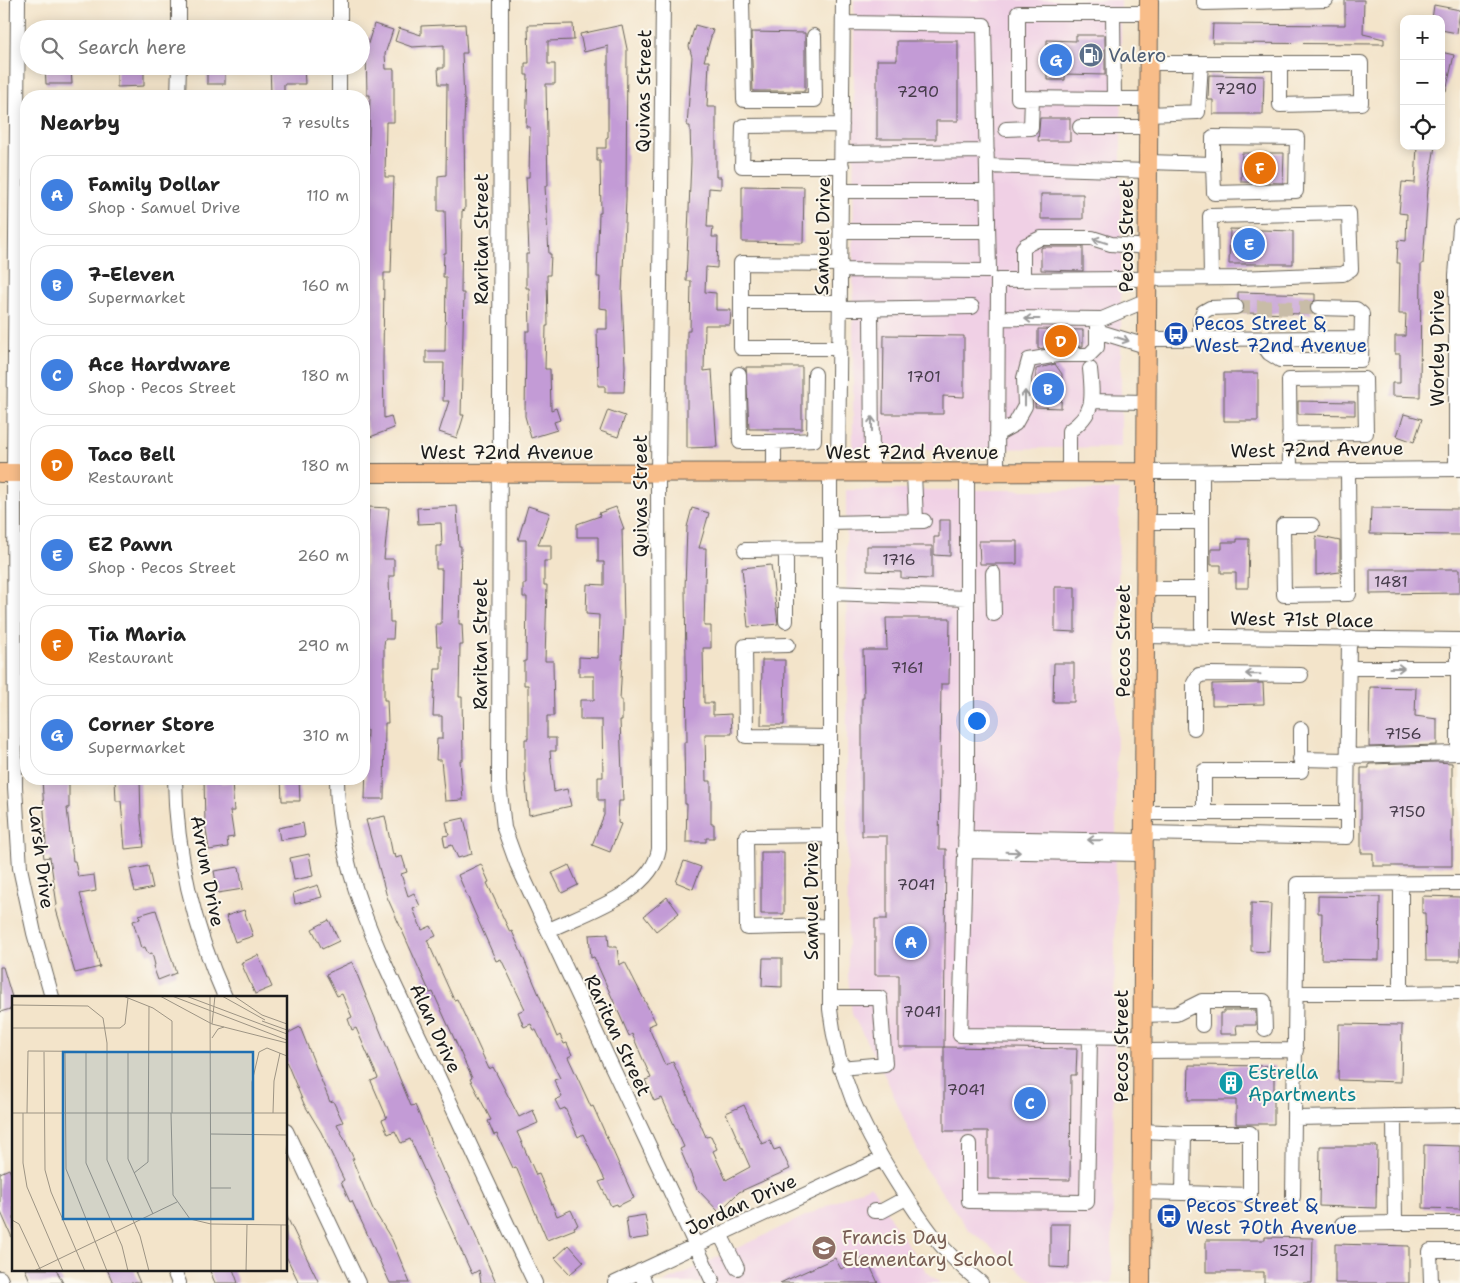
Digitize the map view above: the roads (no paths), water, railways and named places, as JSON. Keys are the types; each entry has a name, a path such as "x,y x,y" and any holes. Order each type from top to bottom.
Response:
{"main road":[{"name":"Pecos Street","path":"1141,1283 1148,7"},
{"name":"West 72nd Avenue","path":"370,473 1146,472"}],"street":[{"name":"Larsh Drive","path":"18,0 13,473 15,787 17,834 27,904 52,996"},
{"path":"179,0 179,20"},
{"path":"340,0 340,20"},
{"name":"Raritan Street","path":"501,0 498,473 500,801 508,842 712,1280"},
{"path":"652,0 664,0"},
{"name":"Quivas Street","path":"548,930 632,889 650,873 658,858 658,473 664,0"},
{"path":"742,0 744,100 815,100 814,36"},
{"name":"Samuel Drive","path":"843,0 840,348 830,523 830,998 834,1045 840,1068 862,1123 906,1198 930,1235 981,1283"},
{"path":"1204,0 1204,3 1326,0"},
{"path":"1148,7 1114,13 1018,13 1018,98 1114,99 1148,113"},
{"path":"1114,13 1114,99"},
{"path":"840,348 741,348 741,263 989,271 984,25 843,24"},
{"path":"1148,63 1201,63 1280,63 1361,63 1361,104 1280,105 1280,63"},
{"path":"1080,127 1148,113 1198,112 1201,63"},
{"path":"178,90 179,75"},
{"path":"339,75 339,90"},
{"path":"1006,129 1031,128 1032,98"},
{"path":"842,125 743,126 742,166 987,151"},
{"path":"1213,137 1297,138 1296,192 1214,193 1213,164 1213,137"},
{"path":"987,166 1148,167 1213,164"},
{"path":"841,191 987,191"},
{"path":"997,473 998,280 1147,277 1211,278 1343,274 1351,269 1349,213 1210,216 1211,278"},
{"name":"Worley Drive","path":"1458,469 1456,275 1460,227"},
{"path":"841,231 988,231"},
{"path":"1023,279 1023,248 1041,238 1092,238 1111,244 1148,247"},
{"path":"997,434 1016,424 1025,406 1024,378 1029,360 1057,356 1089,355 1097,346 1097,325 1102,319 1147,300"},
{"path":"741,302 871,308 972,307"},
{"path":"1200,338 1200,320 1203,312 1210,308 1236,307"},
{"path":"871,308 872,473"},
{"path":"1259,339 1268,353 1280,360 1361,360 1362,314 1356,309 1318,308"},
{"path":"998,318 1097,325 1146,343 1200,338 1362,338"},
{"path":"1069,473 1069,431 1082,422 1090,409 1090,369"},
{"path":"739,374 740,442 814,440 815,374"},
{"path":"1289,434 1366,433 1365,379 1289,380 1289,434 1290,471"},
{"path":"1091,401 1146,402"},
{"path":"774,442 774,473"},
{"name":"West 72nd Avenue","path":"1146,472 1458,469"},
{"path":"1312,525 1283,525 1284,595 1349,594 1348,470"},
{"path":"1202,472 1202,636"},
{"path":"830,523 920,521 914,473"},
{"path":"967,473 965,844 960,1035 1090,1037 1142,1044 1296,1050"},
{"path":"1145,522 1202,522"},
{"path":"745,550 830,549"},
{"path":"786,550 786,621"},
{"path":"993,573 994,614"},
{"path":"1145,589 1202,589"},
{"path":"830,593 967,598"},
{"name":"West 71st Place","path":"1144,636 1459,640"},
{"path":"965,844 1347,837 1349,638"},
{"path":"1300,760 1458,753 1457,668 1459,640"},
{"path":"788,646 745,646 746,736 830,736"},
{"path":"1348,668 1457,668"},
{"path":"1194,728 1194,683 1198,676 1210,674 1302,674"},
{"path":"1204,814 1204,770 1300,771 1301,729"},
{"name":"Avrum Drive","path":"175,785 177,821 192,906 202,939 225,996"},
{"name":"Alan Drive","path":"337,785 340,832 353,882 382,957 535,1283"},
{"path":"1144,812 1204,814 1347,813"},
{"path":"830,835 746,836 747,928 830,926"},
{"path":"1401,883 1401,993"},
{"path":"1293,1197 1297,884 1460,883"},
{"path":"1296,993 1460,992"},
{"path":"830,998 880,998 885,1064 840,1068"},
{"path":"1142,1014 1176,1014 1202,1001 1264,1001 1264,1029"},
{"path":"1202,1001 1202,1025"},
{"path":"969,1144 969,1201 1087,1202 1090,1037"},
{"path":"1295,1118 1460,1115"},
{"path":"1394,1116 1395,1223"},
{"path":"1141,1131 1250,1133 1250,1195 1141,1192"},
{"path":"1183,1193 1184,1132"},
{"path":"288,1135 358,1283"},
{"name":"Jordan Drive","path":"615,1283 643,1277 720,1234 882,1159"},
{"path":"874,1211 882,1211 906,1198"},
{"path":"1342,1224 1460,1223"},
{"path":"720,1234 737,1268"},
{"path":"1431,1283 1430,1251 1460,1251"},
{"path":"172,1270 179,1283"},
{"path":"0,1278 2,1283"}],"tunnel":[{"path":"1236,307 1318,308"}],"place":[{"name":"Valero","path":"1091,55"},
{"name":"Corner Store","path":"1056,60"},
{"name":"Tia Maria","path":"1260,168"},
{"name":"EZ Pawn","path":"1249,244"},
{"name":"Pecos Street & West 72nd Avenue","path":"1176,334"},
{"name":"Taco Bell","path":"1061,341"},
{"name":"7-Eleven","path":"1048,389"},
{"name":"Family Dollar","path":"911,942"},
{"name":"Estrella Apartments","path":"1231,1083"},
{"name":"Ace Hardware","path":"1030,1103"},
{"name":"Pecos Street & West 70th Avenue","path":"1169,1216"},
{"name":"Francis Day Elementary School","path":"824,1248"}]}
